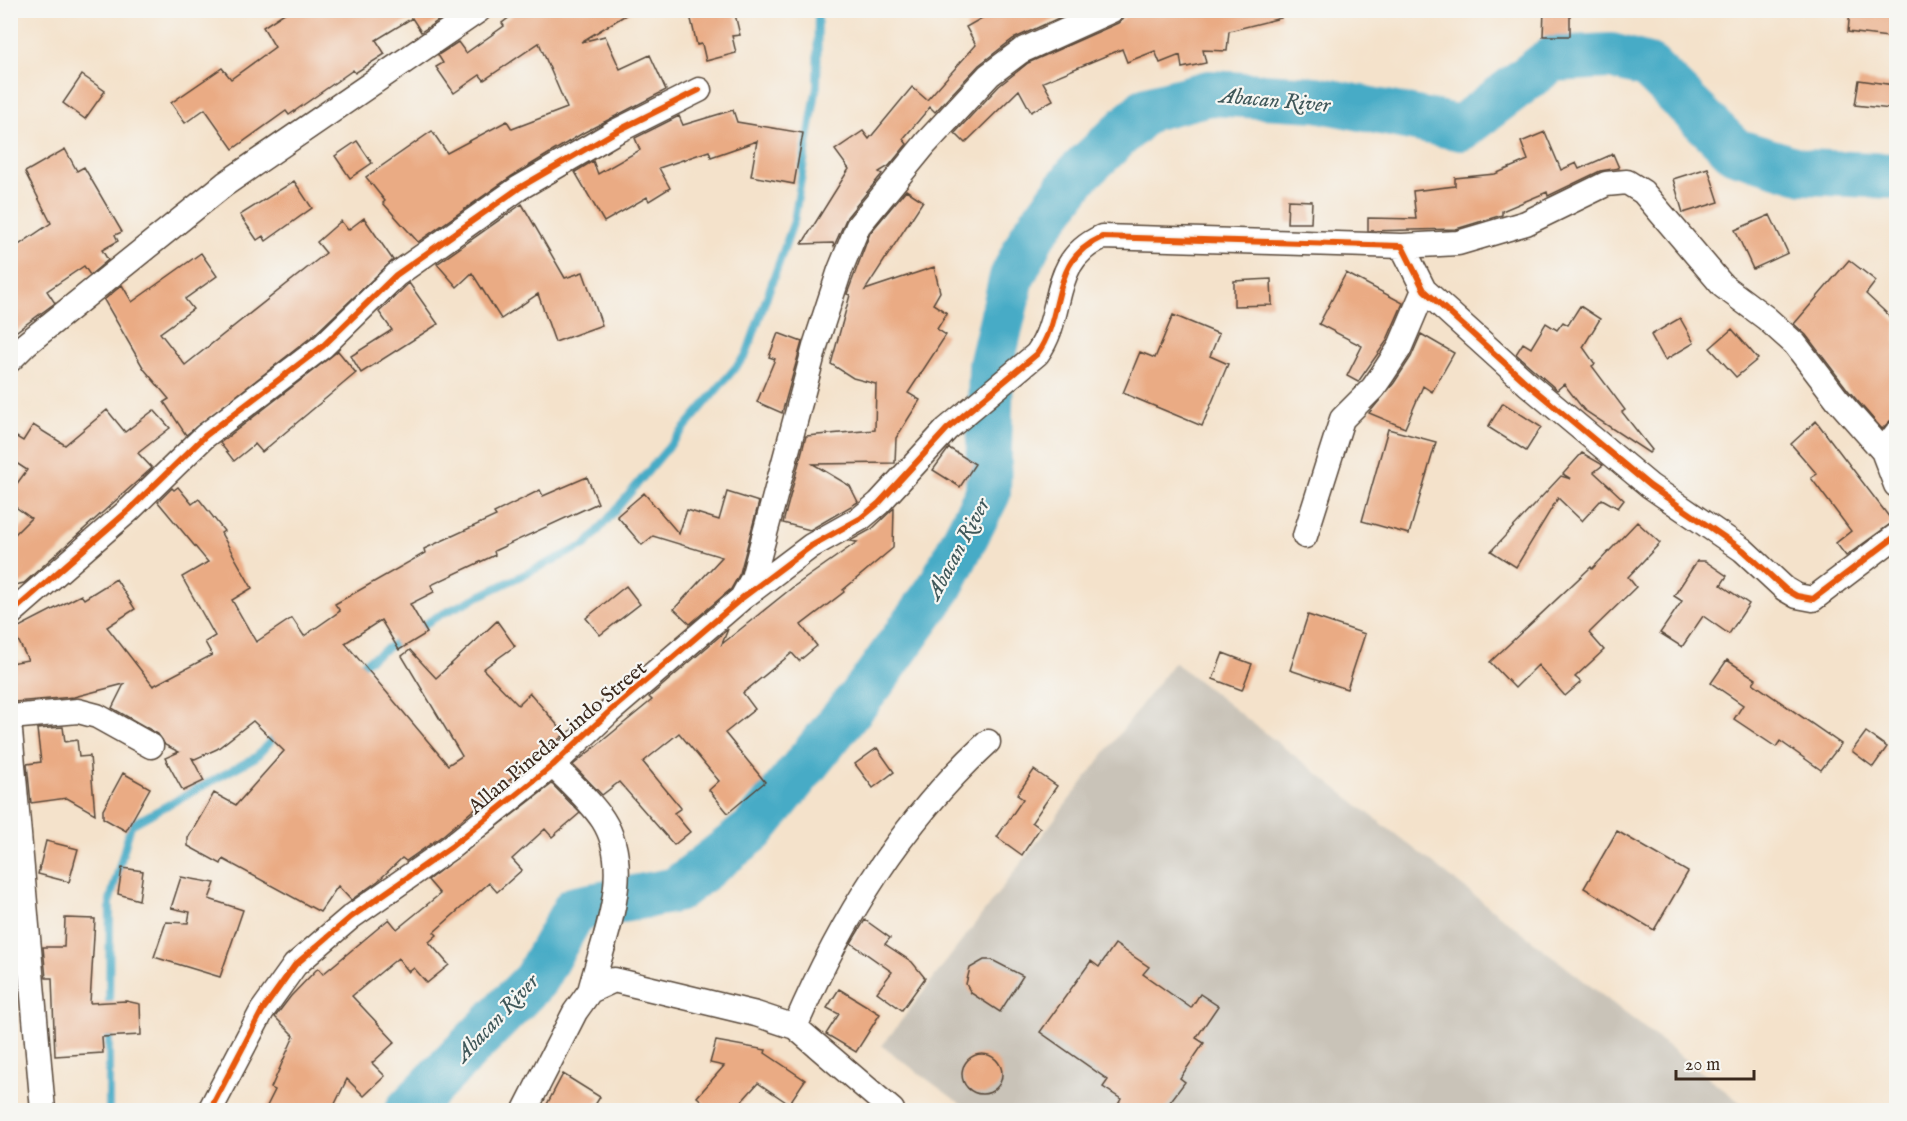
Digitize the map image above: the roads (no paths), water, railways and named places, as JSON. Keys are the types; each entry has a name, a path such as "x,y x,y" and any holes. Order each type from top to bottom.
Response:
{"street":[{"path":"10,360 26,344 225,184 478,10"},
{"path":"742,598 753,578 816,343 840,270 858,226 926,143 990,75 1022,51 1112,10"},
{"path":"10,614 129,510 205,436 323,346 396,275 519,188 615,132 699,90"},
{"name":"Allan Pineda Lindo Street","path":"210,1110 262,1011 295,965 351,917 451,847 553,765 608,713 742,598 811,546 861,518 879,503 961,417 1026,364 1047,341 1062,278 1078,251 1102,237 1402,246 1458,243 1526,223 1606,184 1627,182 1643,192 1723,286 1766,318 1794,344 1837,399 1890,442"},
{"path":"1402,246 1424,290 1530,386 1650,486 1743,550 1785,589 1797,596 1813,599 1896,536"},
{"path":"1305,536 1342,419 1373,388 1399,349 1424,290"},
{"path":"1890,442 1896,485"},
{"path":"10,717 78,711 97,716 151,746"},
{"path":"10,731 43,1110"},
{"path":"795,1027 815,980 873,877 908,827 951,776 988,742"},
{"path":"525,1110 555,1047 590,991 616,885 614,848 609,831 602,818 553,765"},
{"path":"590,991 614,980 756,1014 795,1027 892,1110"}],"waterway":[{"path":"415,630 438,616 587,544 746,355 794,221 817,86 818,10"},
{"name":"Abacan River","path":"408,1110 535,980 575,909 676,890 753,830 874,680 940,587 988,493 991,366 1012,277 1033,235 1078,174 1147,109 1209,93 1316,99 1461,128 1552,59 1611,56 1648,66 1735,151 1804,172 1896,176"},
{"path":"355,669 403,638"},
{"path":"109,1011 110,900 131,825 256,757 277,734"},
{"path":"109,1026 109,1110"}]}
